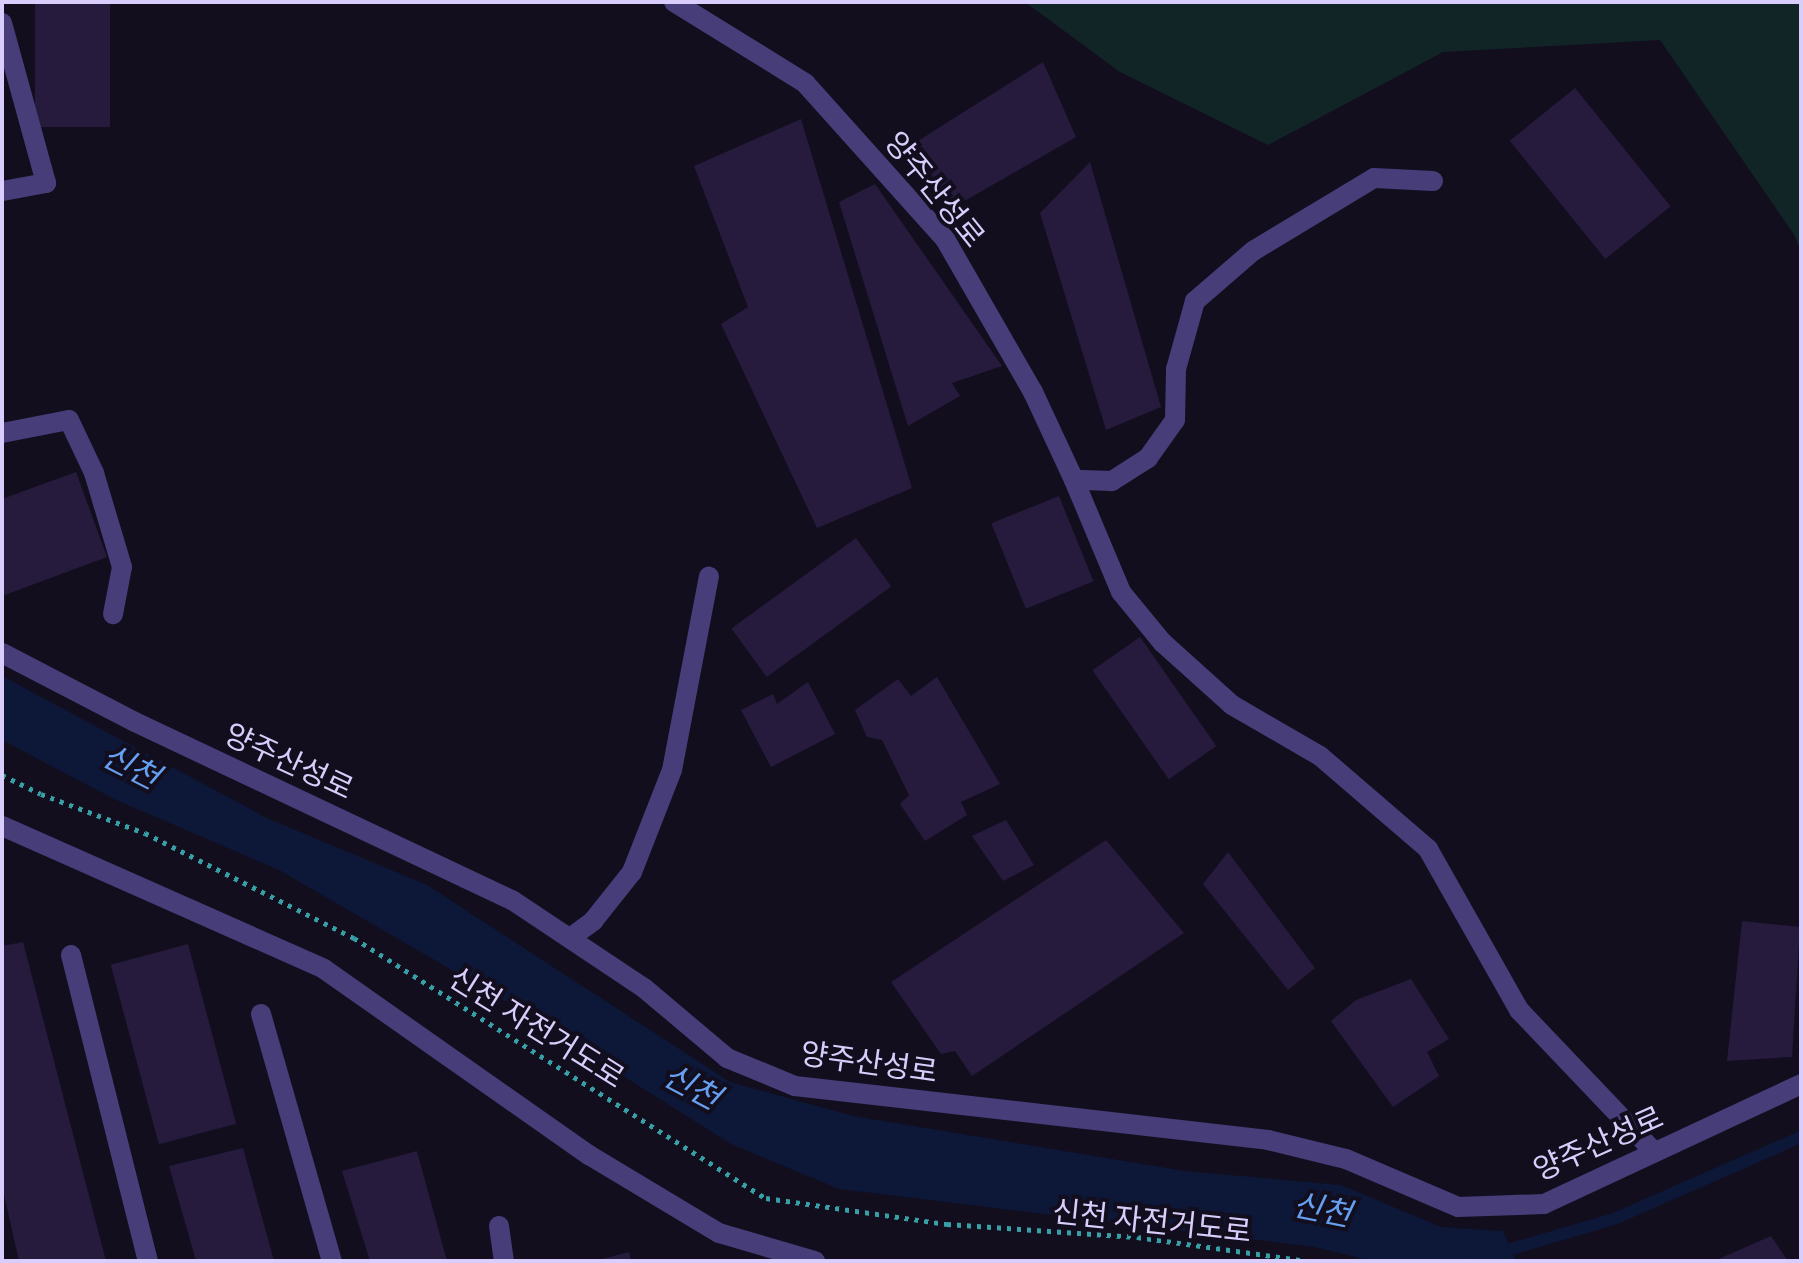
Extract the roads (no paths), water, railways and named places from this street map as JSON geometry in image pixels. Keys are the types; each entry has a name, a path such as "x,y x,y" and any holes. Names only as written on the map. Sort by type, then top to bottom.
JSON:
{"street":[{"name":"양주산성로","path":"674,2 805,83 945,239 1033,392 1121,592 1162,642 1232,705 1320,756 1428,849 1519,1010 1654,1152"},
{"path":"2,23 46,183 2,191"},
{"path":"1074,480 1112,481 1148,458 1175,420 1176,369 1195,301 1253,251 1374,178 1433,181"},
{"path":"2,433 69,420 94,473 122,567 113,614"},
{"path":"570,938 593,921 632,872 672,770 686,682 709,576"},
{"name":"양주산성로","path":"2,653 135,722 500,893 644,988 727,1058 795,1086 1268,1140 1346,1159 1458,1207 1544,1204 1801,1084"},
{"path":"2,826 324,969 589,1155 706,1226 719,1233 815,1261"},
{"path":"71,955 148,1261"},
{"path":"261,1014 332,1261"},
{"path":"499,1226 504,1261"}],"water":[{"name":"신천","path":"2,676 269,819 427,885 730,1082 853,1116 1185,1171 1341,1185 1441,1227 1503,1231 1516,1261 1372,1261 1315,1247 839,1189 731,1144 490,992 279,870 114,799 2,740"}],"waterway":[{"path":"1470,1261 1614,1219 1801,1137"}]}
